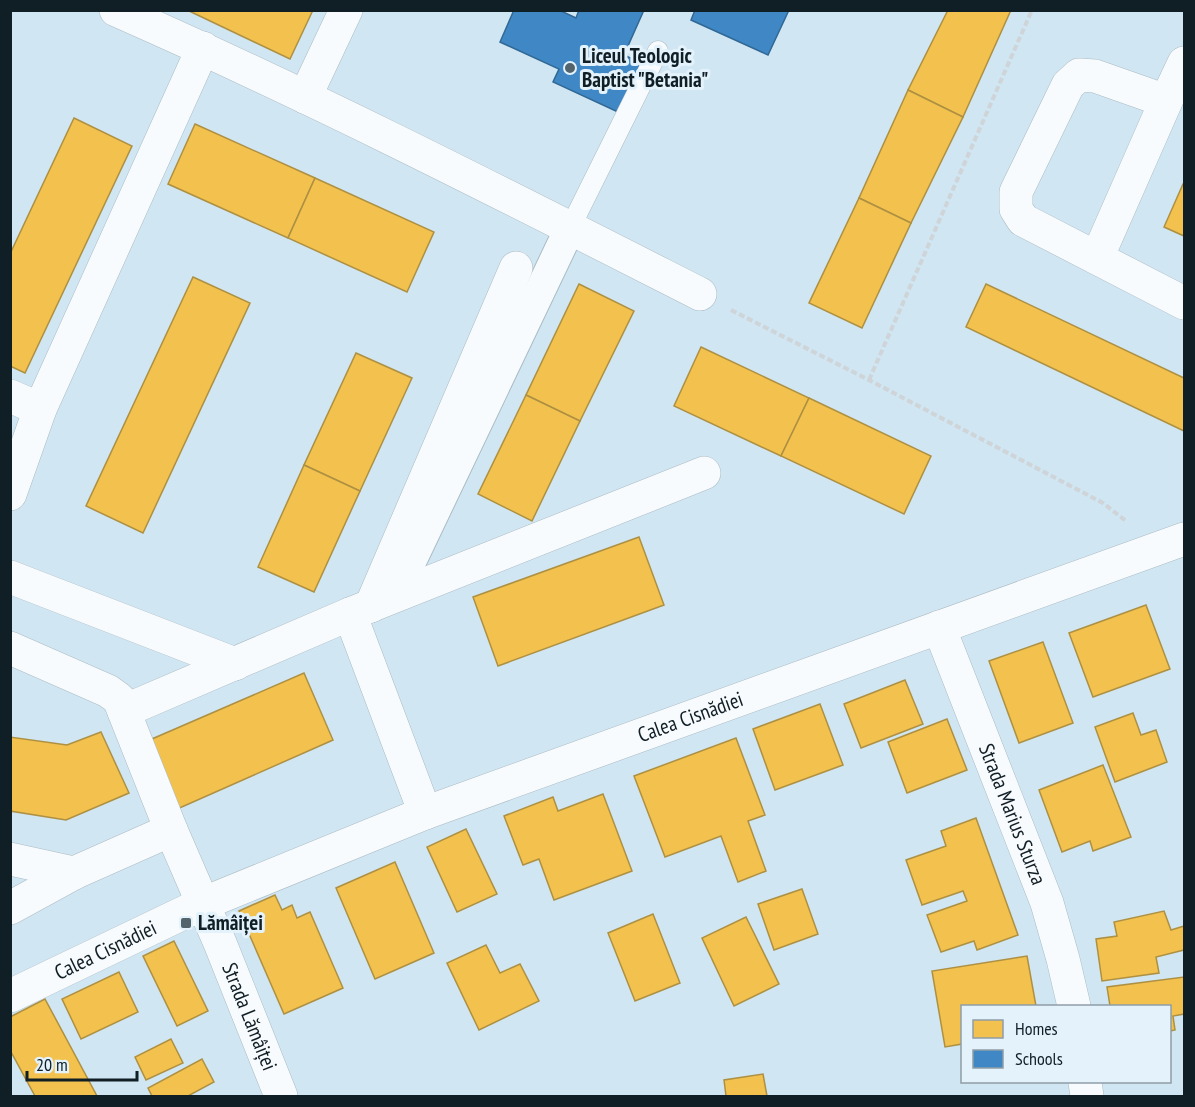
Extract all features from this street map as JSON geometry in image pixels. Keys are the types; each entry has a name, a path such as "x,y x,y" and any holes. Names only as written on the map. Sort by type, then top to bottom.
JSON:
{"street":[{"path":"116,10 306,97 700,294"},
{"path":"306,97 346,10"},
{"path":"10,494 40,409 203,48"},
{"path":"1097,258 1185,63"},
{"path":"1166,101 1095,76 1079,75 1068,85 1016,192 1016,209 1023,220 1185,303"},
{"path":"372,606 570,228"},
{"path":"425,813 372,606 516,268"},
{"path":"10,396 40,409"},
{"path":"124,711 372,606 704,473"},
{"name":"Calea Cisnădiei","path":"10,996 202,904 425,813 1172,544"},
{"path":"10,577 235,664"},
{"name":"Strada Marius Sturza","path":"939,627 1047,903 1074,1005"},
{"path":"10,648 108,690 119,699 202,904"},
{"path":"10,908 74,873 171,830"},
{"path":"10,859 74,873"},
{"name":"Strada Lămâiței","path":"202,904 220,943 281,1096"}],"lane":[{"path":"570,228 658,51"}],"path":[{"path":"869,380 1032,10"},
{"path":"700,294 1103,503 1172,544"}],"building: Homes":[{"path":"187,10 313,10 290,59"},
{"path":"948,10 1011,10 963,117 908,90"},
{"path":"908,90 963,117 911,223 859,198"},
{"path":"74,118 132,146 25,373 10,366 10,254"},
{"path":"195,124 315,178 288,238 168,184"},
{"path":"315,178 434,232 407,292 288,238"},
{"path":"1184,184 1184,236 1164,227"},
{"path":"859,198 911,223 862,328 809,303"},
{"path":"193,277 250,303 143,533 86,506"},
{"path":"579,284 634,311 580,421 526,395"},
{"path":"986,284 1184,378 1184,431 966,327"},
{"path":"701,347 809,398 781,456 674,406"},
{"path":"356,353 412,378 360,491 304,465"},
{"path":"526,395 580,421 532,521 478,494"},
{"path":"809,398 931,456 904,514 781,456"},
{"path":"304,465 360,491 314,592 258,567"},
{"path":"639,537 664,605 498,666 473,597"},
{"path":"1146,605 1170,669 1093,697 1069,633"},
{"path":"1043,642 1073,723 1019,743 989,661"},
{"path":"304,673 333,740 175,810 145,742"},
{"path":"905,680 923,724 861,748 844,704"},
{"path":"820,704 843,765 775,790 753,729"},
{"path":"1133,713 1141,735 1156,730 1167,762 1115,782 1095,727"},
{"path":"947,719 967,770 907,793 888,742"},
{"path":"101,732 129,793 66,820 10,811 10,737 67,745"},
{"path":"736,738 765,815 748,821 766,871 738,882 721,836 665,857 634,776"},
{"path":"1103,765 1131,837 1093,851 1090,841 1062,852 1039,790"},
{"path":"603,794 632,871 554,900 539,859 523,865 504,816 553,797 558,811"},
{"path":"976,818 1018,935 977,950 974,941 941,952 927,915 967,901 963,891 922,905 906,860 946,846 941,831"},
{"path":"466,829 497,894 457,912 427,847"},
{"path":"395,862 434,953 375,979 336,888"},
{"path":"802,889 818,934 774,950 758,904"},
{"path":"275,895 282,910 292,905 297,918 310,912 343,988 284,1014 239,911"},
{"path":"1164,911 1171,930 1184,926 1184,950 1156,957 1159,973 1102,981 1096,939 1117,936 1114,922"},
{"path":"653,914 680,983 635,1001 608,933"},
{"path":"746,917 779,984 734,1006 702,938"},
{"path":"174,941 208,1011 177,1026 143,956"},
{"path":"486,945 500,973 520,964 539,1001 479,1030 447,963"},
{"path":"1027,956 1036,1005 961,1005 961,1044 945,1047 932,971"},
{"path":"119,972 138,1012 81,1039 62,999"},
{"path":"1184,977 1184,1014 1173,1016 1175,1030 1171,1031 1171,1005 1110,1005 1107,987"},
{"path":"45,999 97,1096 35,1096 10,1050 10,1017"},
{"path":"171,1039 183,1063 146,1080 135,1057"},
{"path":"202,1059 214,1082 188,1096 152,1096 148,1088"},
{"path":"763,1074 767,1096 726,1096 724,1080"}],"building: Schools":[{"path":"514,10 559,10 576,18 579,10 644,10 624,55 641,63 618,112 553,82 559,69 500,42"},
{"path":"695,10 789,10 768,55 691,20"}],"place":[{"name":"Liceul Teologic Baptist \"Betania\"","path":"570,68"},
{"name":"Lămâiței","path":"186,923"}]}
